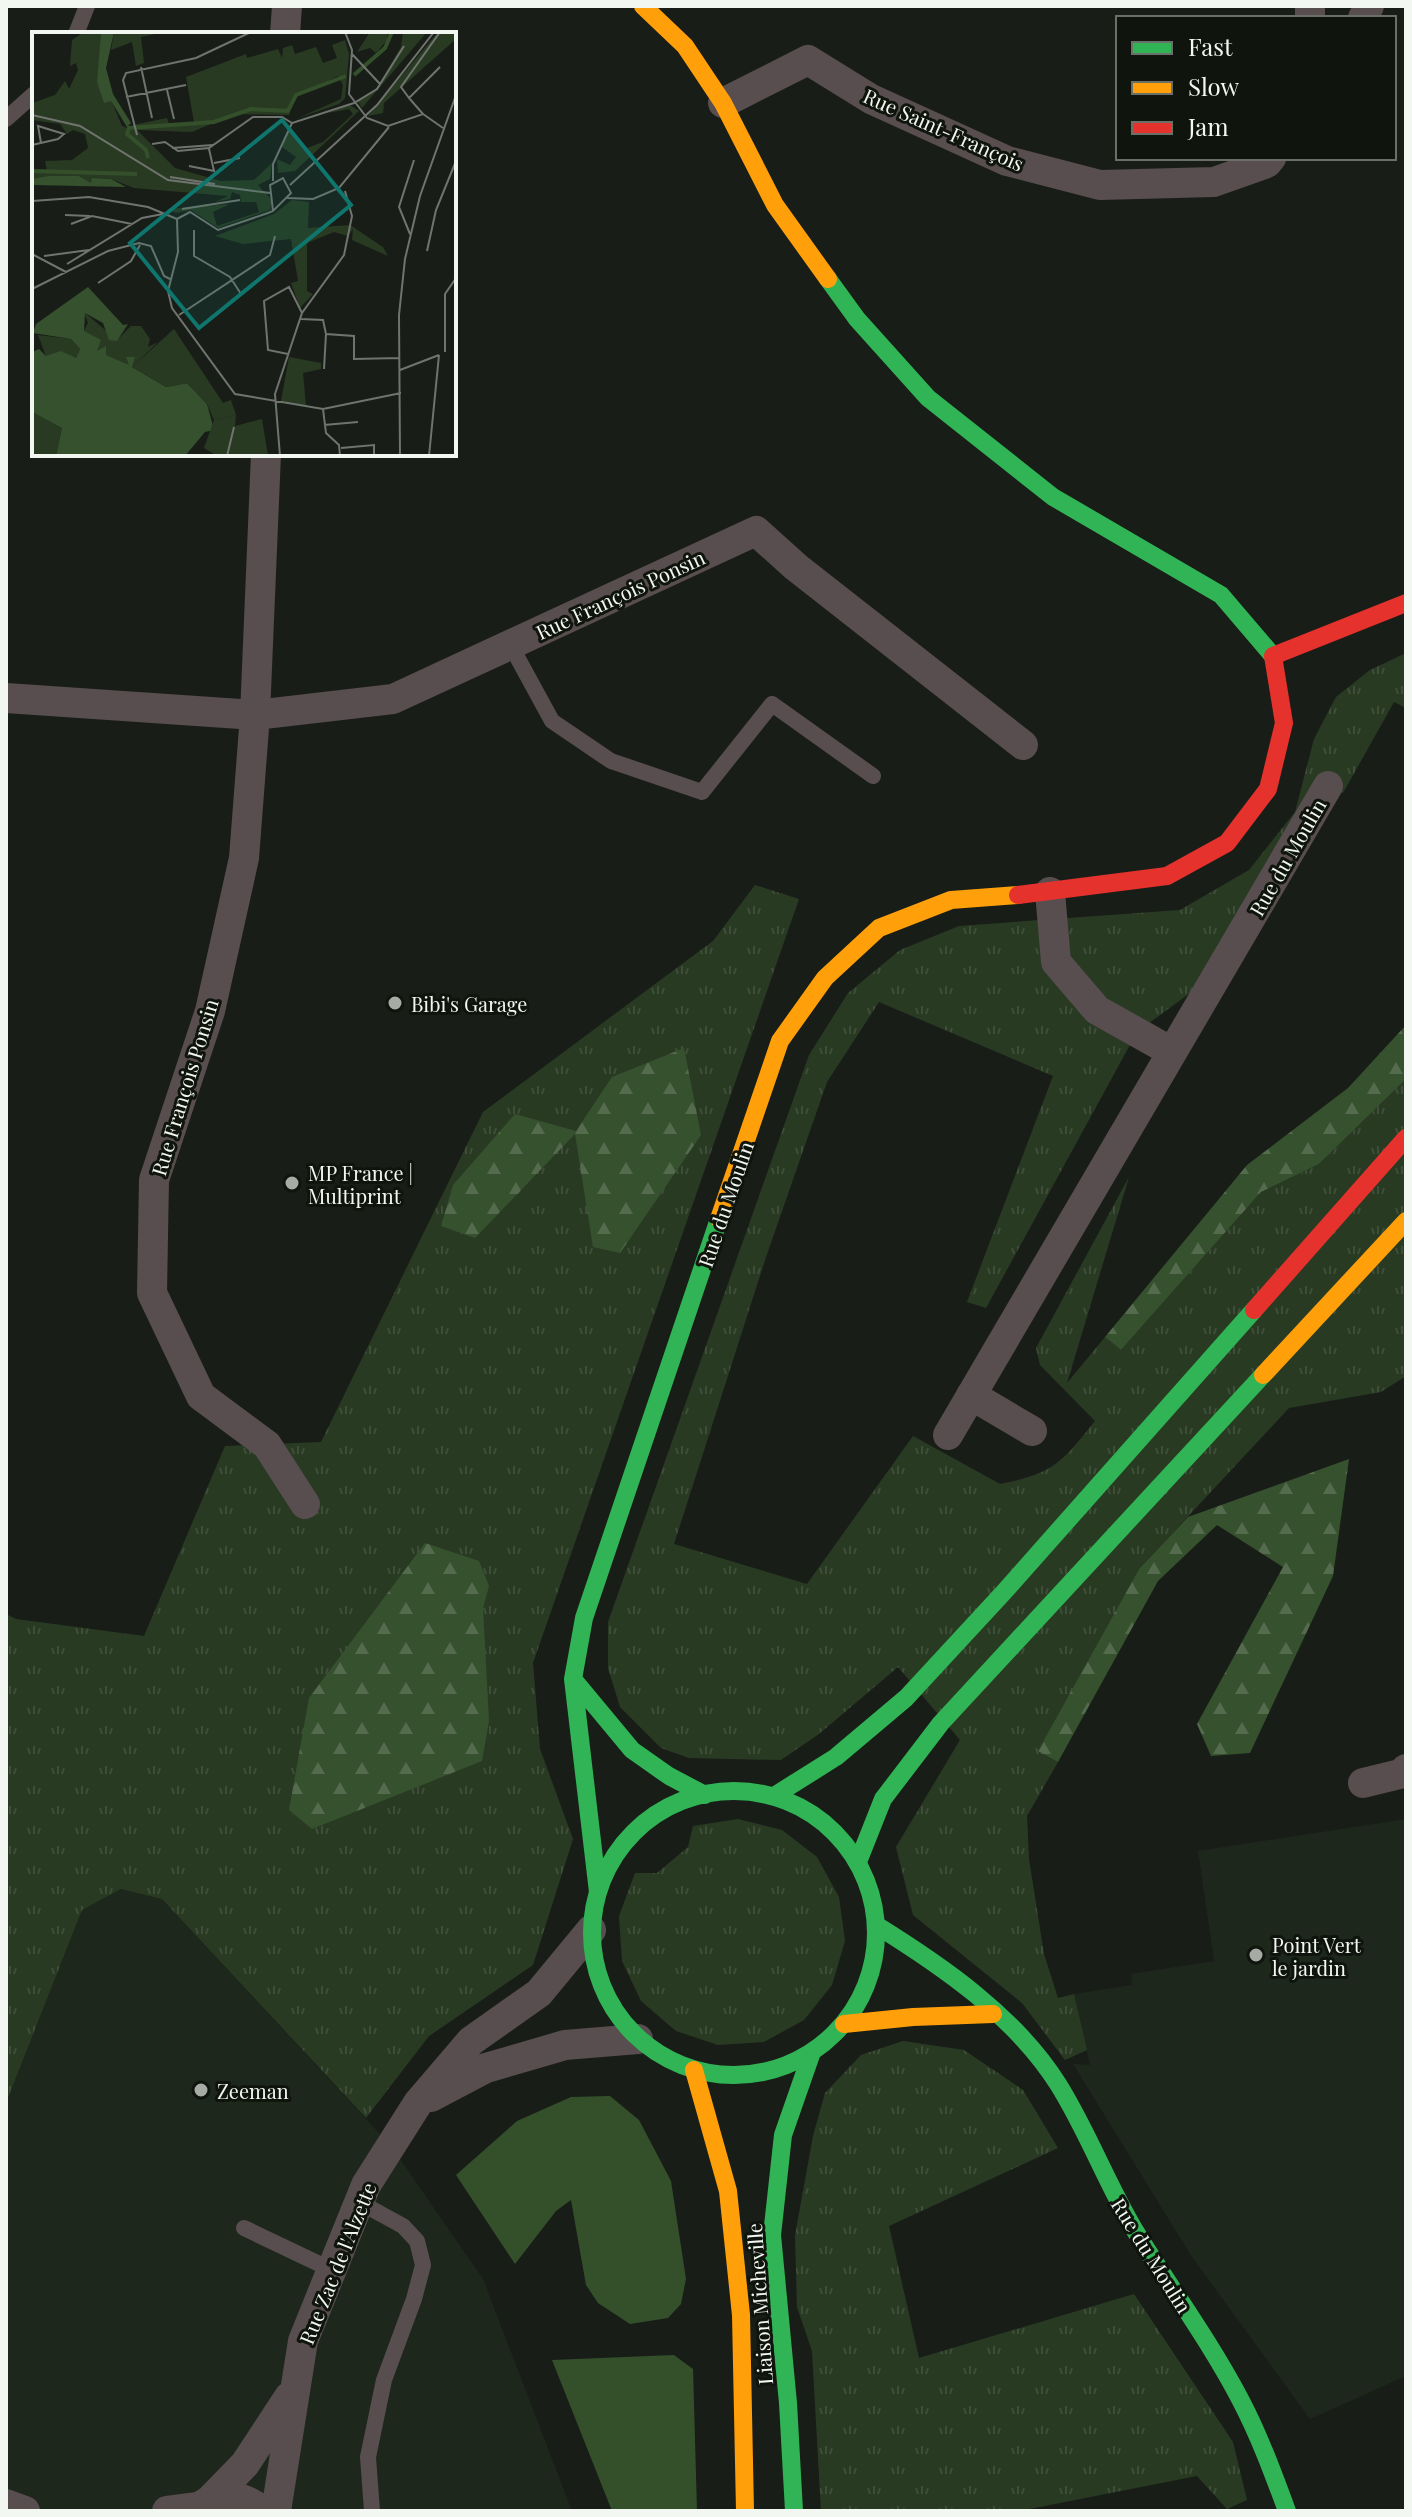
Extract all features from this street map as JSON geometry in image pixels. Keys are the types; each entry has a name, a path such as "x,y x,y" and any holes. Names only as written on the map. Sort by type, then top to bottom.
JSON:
{"main road":[{"path":"643,6 685,46 723,103 775,205 857,319 928,398 1053,497 1221,595 1273,656 1406,603"},
{"name":"Rue du Moulin","path":"598,1892 573,1679 584,1618 780,1041 825,978 879,928 951,900 1050,892 1167,876 1227,843 1268,789 1284,723 1273,656"},
{"path":"774,1796 836,1757 906,1698 1004,1592 1406,1138"},
{"path":"858,1862 883,1799 941,1723 1406,1221"},
{"path":"573,1679 632,1750 669,1776 705,1795"},
{"path":"745,1793 774,1796 803,1808 834,1831 858,1862 871,1893 876,1925 874,1960 862,1994 844,2024 812,2052 776,2069 735,2076 694,2070 664,2057 638,2039 612,2007 596,1970 591,1930 598,1892 617,1852 647,1820 686,1799 705,1795 745,1793"},
{"name":"Rue du Moulin","path":"876,1925 929,1958 1045,2065 1074,2113 1118,2201 1240,2399 1268,2459 1287,2511"},
{"path":"844,2024 993,2014"},
{"name":"Liaison Micheville","path":"794,2511 788,2403 772,2235 783,2135 812,2052"},
{"name":"Liaison Micheville","path":"694,2070 730,2206 741,2315 745,2511"}],"street":[{"path":"285,32 287,6"},
{"name":"Rue Saint-François","path":"723,103 808,60 871,99 1007,161 1100,185 1214,182 1269,160"},
{"name":"Rue François Ponsin","path":"266,456 255,715 244,858 210,1011 154,1180 152,1293 201,1396 267,1445 305,1504"},
{"name":"Rue François Ponsin","path":"6,698 255,715 393,699 756,531 796,567 1023,745"},
{"name":"Rue du Moulin","path":"948,1435 1328,786"},
{"path":"1050,892 1056,962 1097,1010 1172,1052"},
{"path":"971,1395 1032,1431"},
{"path":"1363,1783 1404,1773 1406,1769"},
{"name":"Rue Zac de l'Alzette","path":"276,2511 303,2341 366,2185 418,2103 471,2041 539,1993 591,1930"},
{"path":"418,2103 499,2064 565,2045 638,2039"},
{"name":"Rue Zac de l'Alzette","path":"201,2506 245,2464 296,2387"},
{"path":"167,2511 201,2506 223,2496 249,2501 262,2511"},
{"path":"6,2504 25,2511"}],"lane":[{"path":"77,32 87,6"},
{"path":"6,119 32,96"},
{"path":"510,644 552,721 611,761 702,792 772,704 873,776"},
{"path":"359,2202 403,2226 417,2241 423,2265 384,2380 368,2457 372,2511"},
{"path":"244,2228 332,2270"}],"shaded area":[{"path":"1406,1819 1406,2376 1310,2419 1192,2257 1073,2064 1090,2065 1074,1994 1132,1985 1131,1974 1214,1961 1198,1851"},
{"path":"121,1889 162,1899 391,2146 483,2279 572,2511 6,2511 6,2103 82,1910"},
{"path":"610,2096 639,2120 671,2181 686,2279 681,2304 668,2318 630,2324 598,2303 586,2285 571,2200 556,2211 515,2264 456,2175 517,2121 571,2097"},
{"path":"674,2355 693,2369 697,2511 612,2511 552,2360"}],"green space":[{"path":"1406,653 1406,708 1394,702 1343,793 1329,787 1190,993 1137,1032 986,1308 967,1302 1053,1076 879,1002 827,1082 766,1257 674,1544 807,1584 913,1436 1000,1484 1033,1475 1055,1464 1095,1421 1040,1365 1036,1348 1129,1177 1067,1383 1105,1337 1121,1350 1261,1192 1319,1164 1406,1079 1406,1376 1381,1392 1289,1408 1139,1569 1039,1751 1058,1762 1027,1816 1029,1859 1044,1954 1058,1998 1074,1994 1087,2050 1065,2060 1022,2003 913,1915 896,1847 960,1740 898,1667 819,1734 781,1760 689,1758 661,1748 620,1707 608,1668 608,1622 809,1055 848,993 900,950 959,926 1180,910 1249,870 1295,812 1314,739 1336,697 1370,670"},
{"path":"755,885 799,899 533,1663 540,1749 573,1839 533,1965 429,2036 366,2118 162,1899 121,1889 82,1910 6,2103 6,1614 16,1619 144,1636 225,1446 321,1442 483,1112 713,941"},
{"path":"1406,1025 1406,1079 1319,1164 1261,1192 1121,1350 1105,1337 1247,1165 1348,1088"},
{"path":"684,1048 701,1135 620,1253 593,1247 575,1134 475,1238 441,1226 453,1185 515,1114 576,1131 612,1077"},
{"path":"1349,1459 1333,1576 1250,1753 1211,1756 1197,1724 1283,1567 1217,1525 1158,1581 1058,1762 1038,1751 1139,1569 1188,1517"},
{"path":"425,1543 479,1561 489,1586 483,1608 489,1721 482,1761 312,1829 289,1810 309,1698"},
{"path":"738,1819 782,1830 817,1857 839,1897 845,1941 832,1985 804,2020 764,2042 718,2045 676,2031 641,2001 622,1961 619,1916 635,1873 657,1873 688,1847 693,1826"},
{"path":"903,2041 964,2050 1023,2090 1058,2148 889,2226 919,2358 1134,2294 1233,2442 1247,2500 1227,2509 1197,2476 1019,2511 821,2511 812,2351 797,2307 795,2235 813,2136 825,2093 861,2055"}],"traffic: fast":[{"path":"828,279 857,319 928,398 1053,497 1221,595 1273,656"},
{"path":"598,1892 573,1679 584,1618 719,1219"},
{"path":"774,1796 836,1757 906,1698 1254,1310"},
{"path":"858,1862 883,1799 941,1723 1263,1375"},
{"path":"573,1679 632,1750 669,1776 705,1795"},
{"path":"734,1791 762,1794 788,1802 813,1815 834,1833 852,1854 865,1879 873,1905 876,1933 873,1961 865,1987 852,2012 834,2033 813,2051 788,2064 762,2072 734,2075 706,2072 680,2064 655,2051 634,2033 616,2012 603,1987 595,1961 592,1933 595,1905 603,1879 616,1854 634,1833 655,1815 680,1802 706,1794 734,1791"},
{"path":"876,1925 976,1994 1041,2059 1078,2119 1134,2229 1240,2399 1260,2440 1287,2511"},
{"path":"794,2511 788,2403 772,2235 783,2135 812,2052"}],"traffic: slow":[{"path":"643,6 685,46 723,103 775,205 828,279"},
{"path":"719,1219 780,1041 825,978 879,928 951,900 1018,895"},
{"path":"1263,1375 1406,1221"},
{"path":"844,2024 993,2014"},
{"path":"694,2070 728,2191 741,2315 745,2511"}],"traffic: jam":[{"path":"1273,656 1406,603"},
{"path":"1018,895 1167,876 1227,843 1268,789 1284,723 1273,656"},
{"path":"1254,1310 1406,1138"}],"place":[{"name":"Bibi's Garage","path":"395,1003"},
{"name":"MP France | Multiprint","path":"292,1183"},
{"name":"Point Vert le jardin","path":"1256,1955"},
{"name":"Zeeman","path":"201,2090"}]}
